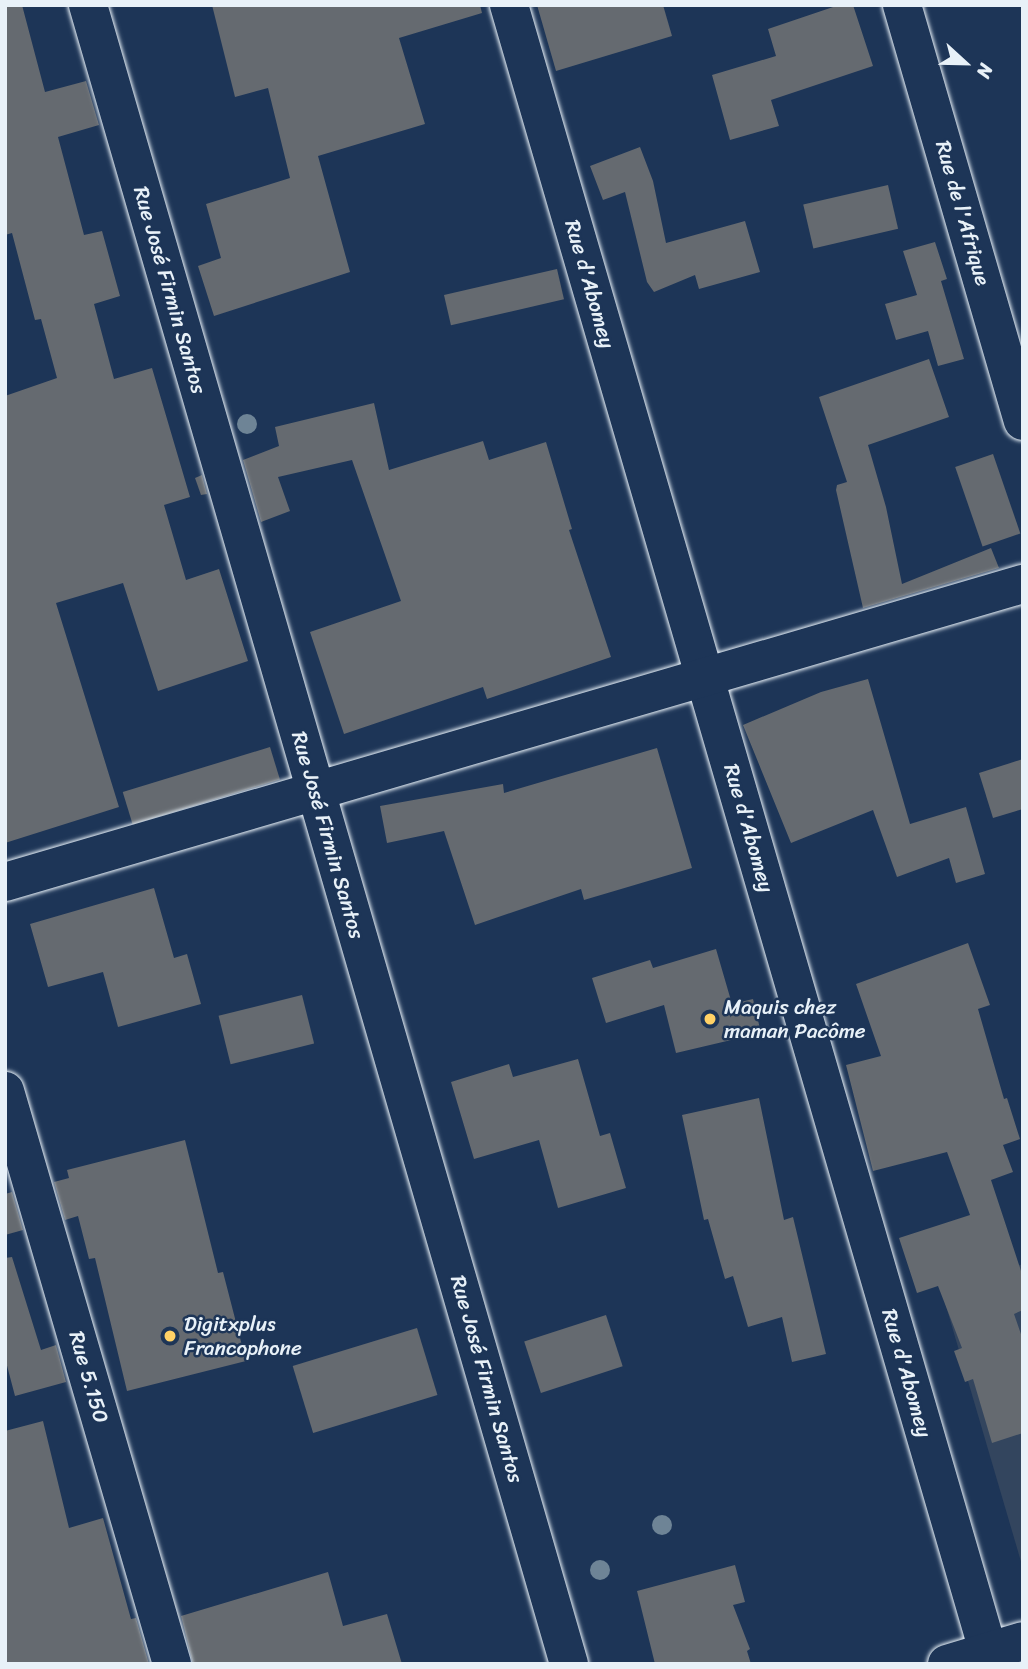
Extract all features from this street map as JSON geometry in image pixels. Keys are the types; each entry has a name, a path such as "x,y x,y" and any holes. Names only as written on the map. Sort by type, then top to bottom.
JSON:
{"street":[{"name":"Rue José Firmin Santos","path":"88,5 569,1664"},
{"name":"Rue d'Abomey","path":"509,5 705,677 1005,1646"},
{"name":"Rue de l'Afrique","path":"902,5 1023,421"},
{"path":"5,882 1023,584"},
{"name":"Rue 5.150","path":"5,1091 172,1664"},
{"path":"947,1664 1005,1646"}],"shaded area":[{"path":"1023,1264 1023,1565 1022,1565 941,1289"}],"building":[{"path":"5,5 22,5 45,92 86,81 99,125 58,137 84,235 102,231 120,296 94,304 114,379 152,368 190,497 164,505 186,580 219,569 248,661 158,691 123,583 56,603 119,807 5,843 5,396 57,378 41,319 35,320 12,233 5,235"},
{"path":"212,5 480,5 482,13 399,38 425,124 318,156 350,272 214,316 198,266 221,258 206,204 290,178 268,88 235,97"},
{"path":"537,5 663,5 672,36 556,71"},
{"path":"839,5 853,5 873,66 771,100 779,126 730,140 712,75 776,56 768,29"},
{"path":"640,147 653,181 666,243 745,221 760,272 699,289 695,275 654,292 647,282 625,192 603,200 590,166"},
{"path":"888,185 898,229 813,248 803,205"},
{"path":"935,242 947,279 941,281 964,359 938,366 928,331 896,340 885,304 917,295 903,251"},
{"path":"557,269 564,299 451,325 444,295"},
{"path":"929,359 949,417 868,445 886,507 902,584 991,548 999,568 863,608 836,490 837,485 847,482 819,397"},
{"path":"374,403 389,470 483,441 489,460 546,442 572,529 569,530 611,657 487,699 483,687 344,734 310,632 401,601 352,460 278,477 290,511 261,522 243,460 279,446 275,427"},
{"path":"993,454 1020,533 983,546 955,467"},
{"path":"202,475 207,494 201,495 195,478"},
{"path":"868,679 910,824 966,807 985,874 956,883 949,858 897,877 873,810 791,843 743,725 821,692"},
{"path":"270,747 280,780 133,825 123,792"},
{"path":"657,748 692,868 584,900 581,889 475,925 444,831 387,843 380,806 503,784 504,793"},
{"path":"1023,759 1023,809 993,818 979,773"},
{"path":"154,888 174,958 187,954 201,1004 118,1027 103,972 48,987 30,924"},
{"path":"968,943 990,1005 978,1009 1004,1099 1007,1098 1020,1139 1003,1145 1013,1172 991,1180 1023,1277 1023,1310 1014,1314 1023,1340 1023,1433 992,1443 973,1379 965,1382 954,1351 962,1348 938,1286 917,1293 899,1238 970,1215 947,1152 873,1171 846,1065 881,1056 856,984"},
{"path":"716,949 732,1004 753,999 761,1033 676,1053 664,1005 606,1023 592,978 650,960 653,968"},
{"path":"302,995 314,1044 231,1064 219,1016"},
{"path":"578,1059 600,1136 610,1133 626,1188 558,1208 539,1140 474,1159 451,1082 509,1064 513,1077"},
{"path":"759,1098 784,1220 793,1217 826,1354 792,1362 782,1317 748,1327 733,1276 725,1279 708,1219 704,1220 682,1115"},
{"path":"185,1140 218,1273 223,1272 246,1361 127,1391 95,1258 89,1259 78,1216 65,1220 54,1182 69,1178 67,1170"},
{"path":"12,1192 23,1230 5,1235 5,1194"},
{"path":"12,1257 41,1350 56,1345 66,1382 15,1396 5,1358 5,1258"},
{"path":"606,1315 623,1366 541,1393 524,1342"},
{"path":"417,1328 437,1395 313,1433 293,1366"},
{"path":"43,1421 69,1528 103,1518 131,1619 136,1618 149,1664 5,1664 5,1431"},
{"path":"735,1565 745,1602 733,1605 750,1649 747,1651 751,1664 655,1664 637,1591"},
{"path":"328,1572 343,1626 387,1614 402,1664 193,1664 181,1616"}],"place":[{"name":"Maquis chez maman Pacôme","path":"710,1019"},
{"name":"Digitxplus Francophone","path":"170,1336"}]}
